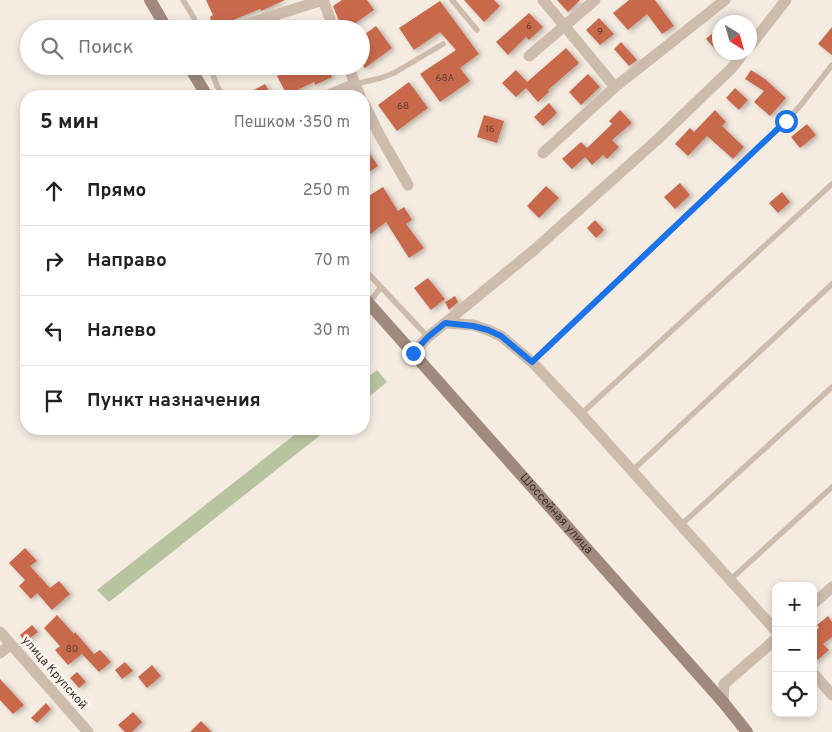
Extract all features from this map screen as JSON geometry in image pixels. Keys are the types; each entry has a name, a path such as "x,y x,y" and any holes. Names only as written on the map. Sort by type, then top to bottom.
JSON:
{"street":[{"path":"150,0 162,20"},
{"path":"260,20 323,0 331,20"},
{"path":"543,0 616,88"},
{"path":"529,56 595,0"},
{"path":"543,153 616,88 725,0"},
{"path":"757,37 786,0"},
{"path":"413,353 428,337 534,250 658,140 738,60"},
{"path":"194,75 203,90"},
{"path":"352,75 358,90"},
{"path":"340,90 355,84"},
{"path":"370,116 408,185"},
{"name":"Шоссейная улица","path":"370,305 747,732"},
{"path":"445,323 473,326 488,330 501,336 532,362 772,627"},
{"path":"817,600 832,587"},
{"name":"улица Крупской","path":"0,632 88,732"},
{"path":"722,702 724,684 772,642"},
{"path":"0,653 10,644"},
{"path":"817,678 832,695"}],"lane":[{"path":"183,0 195,20"},
{"path":"452,0 477,30"},
{"path":"355,84 394,73 443,44"},
{"path":"532,362 786,121 832,64"},
{"path":"213,75 219,90"},
{"path":"581,414 832,184"},
{"path":"370,275 428,337"},
{"path":"632,471 832,284"},
{"path":"370,297 381,287"},
{"path":"681,525 832,387"},
{"path":"730,581 832,487"}],"green space":[{"path":"377,370 387,382 370,396 370,375"},
{"path":"294,435 320,435 109,602 97,590"}],"building":[{"path":"206,0 285,0 261,11 260,9 233,20 211,20 210,17 213,15"},
{"path":"342,0 367,0 374,10 360,20 339,20 333,6"},
{"path":"464,0 494,0 500,6 484,22"},
{"path":"557,0 580,0 568,12"},
{"path":"629,0 655,0 674,26 662,34 647,14 628,30 613,13"},
{"path":"440,1 479,54 460,68 470,81 440,102 420,74 456,50 440,32 414,50 399,28"},
{"path":"529,13 543,27 529,40 526,37 508,55 496,42"},
{"path":"599,18 614,34 600,45 586,30"},
{"path":"376,26 392,48 370,64 370,30"},
{"path":"832,27 832,55 818,44"},
{"path":"712,34 712,45 706,39"},
{"path":"621,42 637,60 629,66 614,49"},
{"path":"566,48 579,63 548,90 549,92 538,102 526,88 516,97 502,83 516,70 527,82"},
{"path":"751,70 765,79 786,98 770,116 754,102 764,91 745,79"},
{"path":"588,74 600,87 581,105 569,92"},
{"path":"331,75 332,77 315,85 314,82 297,90 284,90 277,76"},
{"path":"409,82 428,108 397,131 378,105"},
{"path":"265,84 268,90 254,90"},
{"path":"735,88 748,100 739,110 726,98"},
{"path":"549,103 557,113 543,126 534,117"},
{"path":"620,110 632,123 612,140 619,147 607,159 603,155 592,165 585,157 572,169 562,159 581,142 587,148 612,124 609,121"},
{"path":"715,110 726,122 722,126 744,147 733,159 707,136 688,156 675,144 690,128 694,132"},
{"path":"484,115 504,121 497,143 477,137"},
{"path":"807,124 816,135 800,148 791,137"},
{"path":"370,154 378,166 370,171"},
{"path":"680,183 690,195 675,209 664,197"},
{"path":"546,186 559,198 539,218 527,206"},
{"path":"383,187 398,211 404,207 412,220 406,224 424,248 409,258 386,222 370,234 370,195"},
{"path":"782,192 790,202 778,213 769,203"},
{"path":"595,220 604,230 596,238 587,228"},
{"path":"428,278 445,299 431,310 414,288"},
{"path":"455,296 458,302 449,310 445,302"},
{"path":"25,548 37,561 30,566 50,588 59,581 70,594 52,610 37,593 31,599 19,586 25,580 9,563"},
{"path":"57,615 94,654 100,650 111,662 99,672 82,654 68,665 55,650 60,646 44,628"},
{"path":"828,616 832,622 832,637 823,644 829,650 817,660 817,629 819,628 817,625"},
{"path":"32,625 38,632 25,642 20,635"},
{"path":"125,662 133,671 122,679 115,670"},
{"path":"152,665 161,676 147,688 138,677"},
{"path":"77,672 86,682 79,688 70,678"},
{"path":"0,679 24,705 13,714 0,700"},
{"path":"46,703 51,709 37,723 31,718"},
{"path":"133,712 142,722 132,732 125,732 118,725"},
{"path":"201,721 212,732 190,732"}],"route":[{"path":"413,353 445,323 473,326 488,330 501,336 532,362 786,121"}]}
